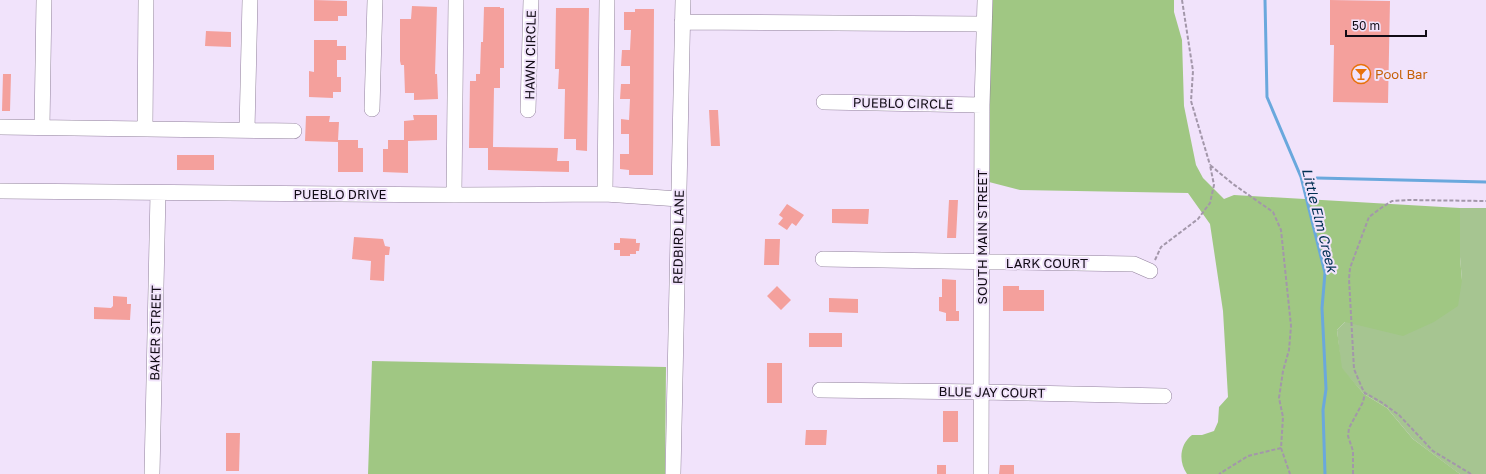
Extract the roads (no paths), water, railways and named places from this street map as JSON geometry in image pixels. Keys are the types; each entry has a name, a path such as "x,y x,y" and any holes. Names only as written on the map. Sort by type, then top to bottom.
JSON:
{"street":[{"path":"42,127 44,0"},
{"path":"146,0 146,129"},
{"path":"247,130 250,0"},
{"path":"372,109 375,0"},
{"path":"454,195 456,0"},
{"name":"HAWN CIRCLE","path":"528,110 531,0"},
{"path":"605,194 607,0"},
{"name":"REDBIRD LANE","path":"673,474 683,0"},
{"name":"SOUTH MAIN STREET","path":"981,474 982,105 985,0"},
{"path":"682,22 984,24"},
{"name":"PUEBLO CIRCLE","path":"824,102 982,105"},
{"path":"0,127 294,131"},
{"name":"PUEBLO DRIVE","path":"0,191 454,195 605,194 679,199"},
{"name":"BAKER STREET","path":"152,474 158,192"},
{"name":"LARK COURT","path":"823,259 981,263 1134,264 1150,271"},
{"name":"BLUE JAY COURT","path":"820,390 1164,396"}],"waterway":[{"name":"Little Elm Creek","path":"1265,0 1267,97 1301,177 1325,273 1322,308 1326,389 1323,410 1325,474"},
{"path":"1317,178 1486,182"}],"place":[{"name":"Pool Bar","path":"1361,74"}]}
